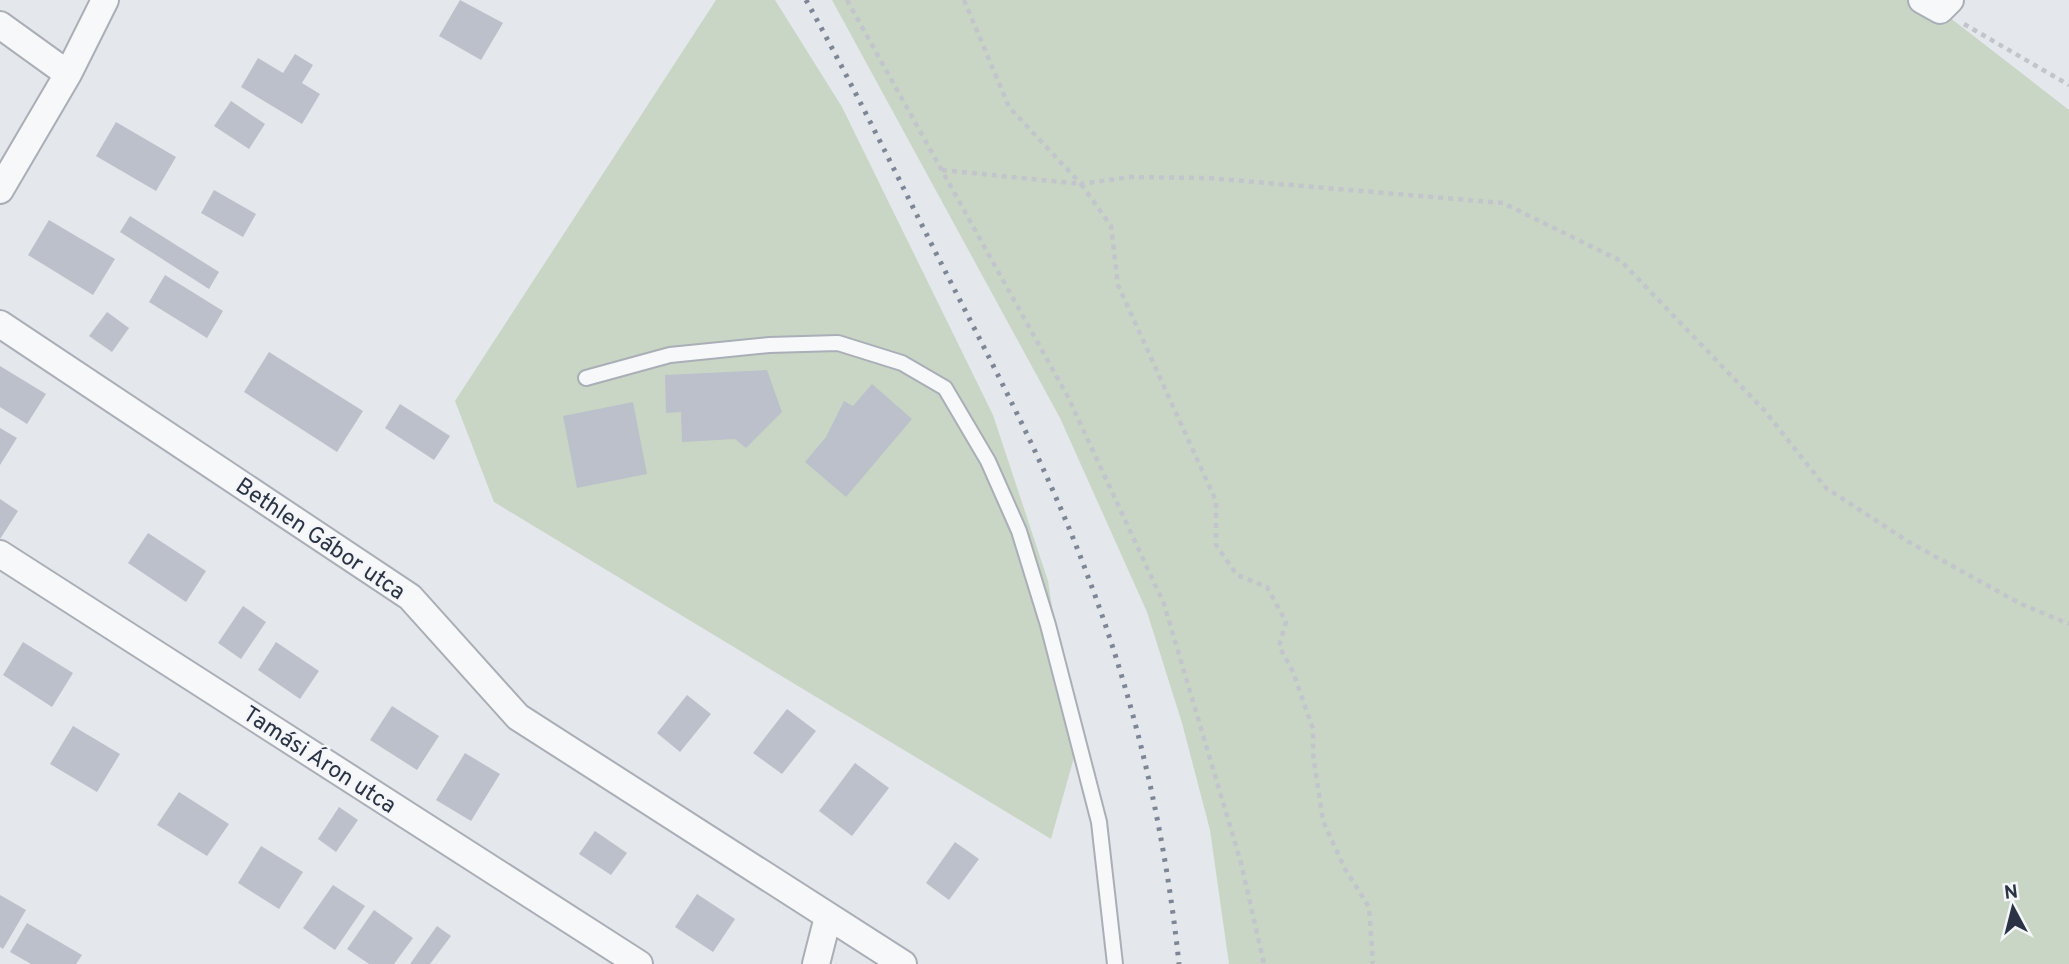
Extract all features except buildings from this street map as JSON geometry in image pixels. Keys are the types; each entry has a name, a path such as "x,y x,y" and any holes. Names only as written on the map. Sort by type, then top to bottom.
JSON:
{"street":[{"path":"0,190 68,74 105,0"},
{"path":"0,25 68,74"},
{"name":"Bethlen Gábor utca","path":"0,324 410,597 518,716 903,964"},
{"name":"Tamási Áron utca","path":"0,554 639,964"},
{"path":"816,964 828,916"}],"lane":[{"path":"586,377 670,355 769,345 838,343 902,363 945,388 988,461 1019,531 1048,625 1099,822 1115,964"}],"path":[{"path":"848,0 1068,397 1164,604 1241,863 1264,964"},
{"path":"964,0 1009,107 1081,184 1111,226 1118,285 1216,501 1216,545 1237,575 1267,587 1286,622 1279,646 1293,672 1313,729 1313,754 1323,821 1345,869 1369,906 1373,964"},
{"path":"1937,3 2069,85"},
{"path":"942,170 1081,184 1129,177 1208,178 1503,203 1621,261 1764,410 1826,488 1909,542 2021,604 2069,624"}],"green space":[{"path":"716,0 775,0 842,107 993,415 1048,581 1075,754 1051,839 494,502 455,401"},
{"path":"832,0 1922,0 1940,10 2069,110 2069,964 1229,964 1210,830 1182,723 1147,612 1060,418"}],"railway":[{"path":"806,0 1018,415 1087,574 1120,669 1146,766 1165,864 1179,964"}]}
